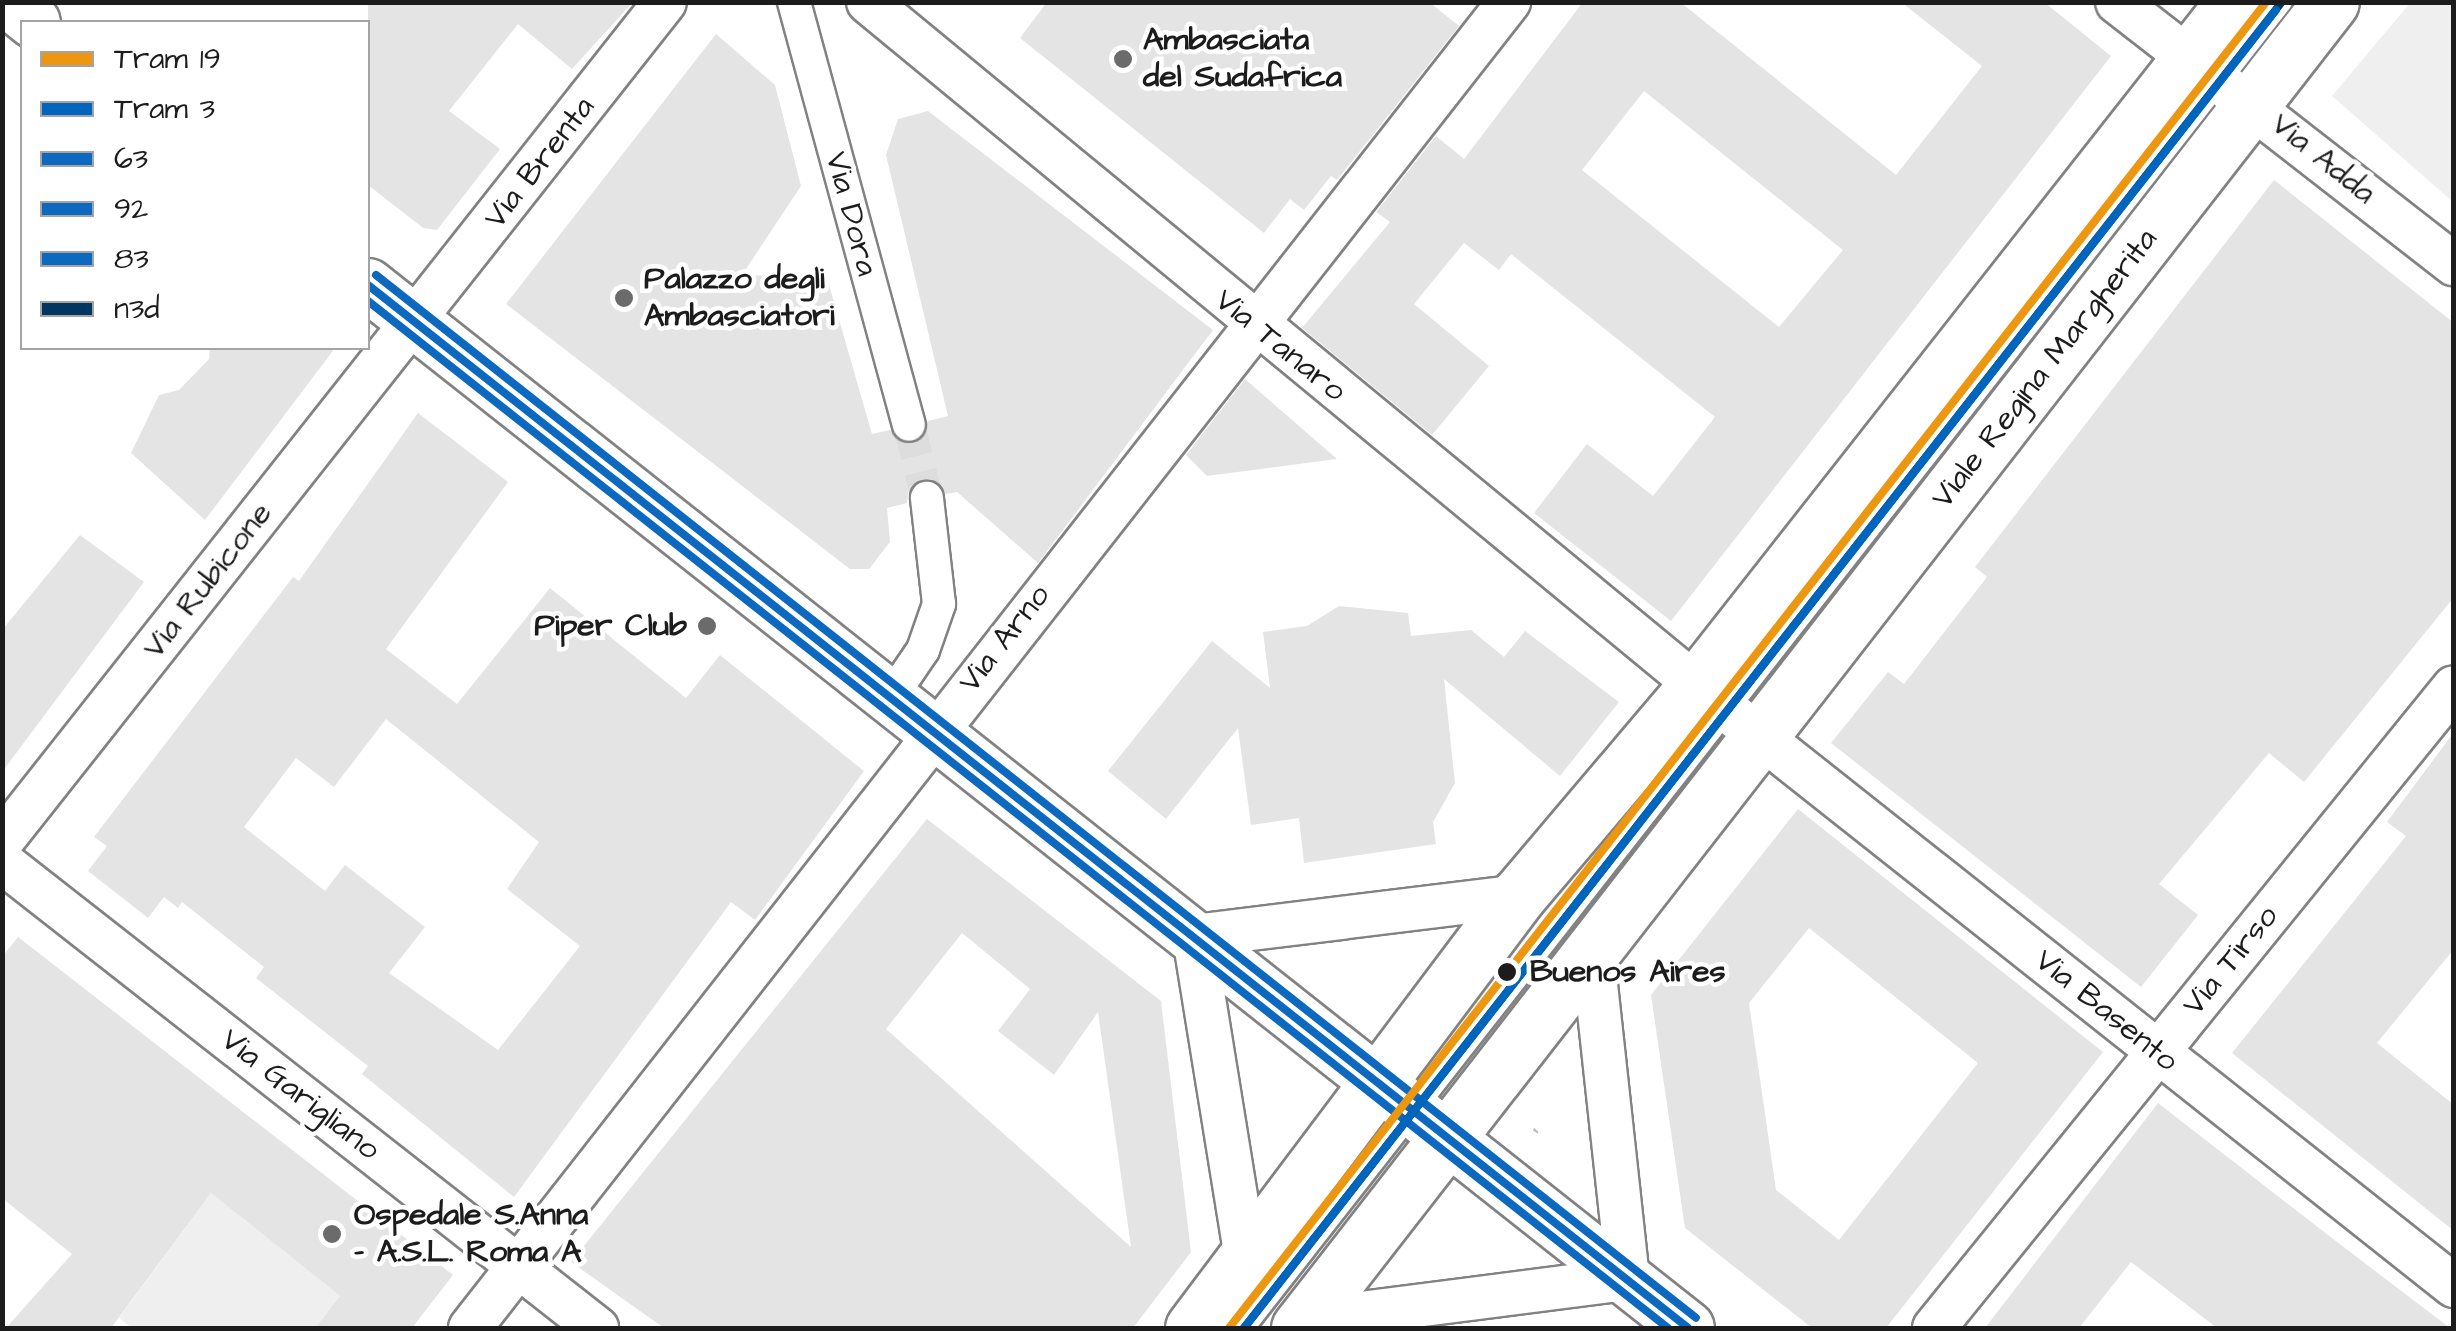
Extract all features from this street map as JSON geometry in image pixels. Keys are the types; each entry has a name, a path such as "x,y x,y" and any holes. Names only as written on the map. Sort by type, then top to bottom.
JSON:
{"main road":[{"name":"Viale Regina Margherita","path":"1302,1324 1415,1108 1518,896 1728,710 2221,80 2234,2"},
{"name":"Viale Regina Margherita","path":"1193,1328 1246,1258 1594,955 1728,710 2221,80 2331,2"}],"street":[{"path":"9,2 32,20"},
{"name":"Via Brenta","path":"413,322 665,2"},
{"name":"Via Dora","path":"794,2 909,426"},
{"name":"Via Tanaro","path":"868,2 1258,329 1728,710"},
{"name":"Via Arno","path":"470,1328 930,734 1258,329 1510,2"},
{"name":"Via Adda","path":"2117,2 2454,264"},
{"path":"370,287 930,734 1415,1108 1688,1328"},
{"name":"Via Rubicone","path":"2,841 413,322"},
{"path":"889,700 923,650 938,604 926,498"},
{"name":"Via Tirso","path":"1934,1328 2454,687"},
{"name":"Via Basento","path":"1728,710 2454,1286"},
{"name":"Via Garigliano","path":"2,862 597,1328"},
{"path":"1194,936 1518,896"},
{"path":"1194,936 1246,1258"},
{"path":"1594,955 1628,1280"},
{"path":"1302,1324 1628,1280"}],"lane":[{"name":"Viale Regina Margherita","path":"2221,80 2282,2"},
{"name":"Viale Regina Margherita","path":"1244,1328 1728,710"}],"path":[{"path":"1534,1132 1541,1124"}],"shaded area":[{"path":"2410,3 2453,3 2453,202 2332,96"},
{"path":"211,1193 340,1296 315,1328 132,1328 119,1318"}],"building":[{"path":"368,2 633,2 572,69 518,24 449,111 500,149 437,230 423,228 370,187"},
{"path":"1047,2 1429,2 1459,26 1337,180 1331,176 1304,210 1290,199 1264,233 1020,38"},
{"path":"1583,2 1680,2 1896,175 1982,66 1901,2 2044,2 2111,56 1671,621 1534,513 1587,444 1653,496 1715,417 1511,254 1499,270 1464,243 1414,304 1489,366 1432,435 1302,328 1390,222 1376,212 1436,136 1464,159","holes":["1644,91 1843,250 1779,327 1582,170"]},
{"path":"716,34 775,85 801,186 742,275 827,278 872,434 890,430 913,444 928,421 948,416 886,155 898,119 928,111 1213,330 1038,563 957,492 946,494 926,478 909,489 907,503 887,508 890,542 869,569 850,569 506,304"},
{"path":"2274,180 2454,323 2454,597 2304,782 2269,753 2159,884 2198,915 2141,987 1831,743 1888,672 1904,684 1987,577 1975,567"},
{"path":"210,350 333,350 205,520 131,453 159,395 179,390 209,359"},
{"path":"1245,379 1337,459 1207,476 1186,455"},
{"path":"418,413 508,482 386,649 457,704 550,588 686,698 720,655 864,771 755,920 731,902 514,1197 362,1074 368,1066 256,978 264,967 182,902 178,908 164,897 148,918 88,871 107,846 94,837 293,577 299,581","holes":["386,719 539,842 507,889 580,946 498,1050 389,973 425,927 345,865 325,891 244,827 296,758 334,787"]},
{"path":"80,535 144,582 2,772 2,630"},
{"path":"1339,606 1408,613 1411,636 1471,630 1504,657 1525,631 1619,702 1560,776 1444,679 1455,783 1433,822 1436,844 1304,863 1299,818 1251,825 1238,728 1166,819 1108,771 1212,641 1270,688 1263,632 1307,626"},
{"path":"2454,732 2454,949 2377,1043 2454,1105 2454,1231 2232,1053 2406,836 2387,822"},
{"path":"1798,809 2103,1052 1886,1328 1812,1328 1685,1228 1651,995","holes":["1809,928 1978,1063 1839,1240 1776,1190 1749,1003"]},
{"path":"927,819 1161,1001 1191,1252 1133,1328 664,1328 571,1262","holes":["962,933 1030,989 998,1031 1054,1075 1098,1012 1131,1247 886,1029"]},
{"path":"18,937 453,1275 412,1328 315,1328 340,1296 211,1193 111,1328 6,1328 72,1254 2,1198 2,957"},
{"path":"2158,1103 2450,1328 2217,1328 2131,1262 2079,1328 1985,1328"}],"tunnel":[{"path":"909,425 927,498"}],"tram line":[{"name":"19","path":"1229,1328 2266,2"},
{"name":"3","path":"1244,1328 2276,10"}],"transit line":[{"name":"n3d","path":"1244,1328 2282,2"},
{"name":"83","path":"376,275 1696,1318"},
{"name":"63","path":"370,287 1688,1328"},
{"name":"92","path":"370,303 1668,1328"}],"place":[{"name":"Ambasciata del Sudafrica","path":"1123,59"},
{"name":"Palazzo degli Ambasciatori","path":"624,298"},
{"name":"Piper Club","path":"707,626"},
{"name":"Buenos Aires","path":"1507,972"},
{"name":"Ospedale S.Anna - A.S.L. Roma A","path":"332,1234"}]}
